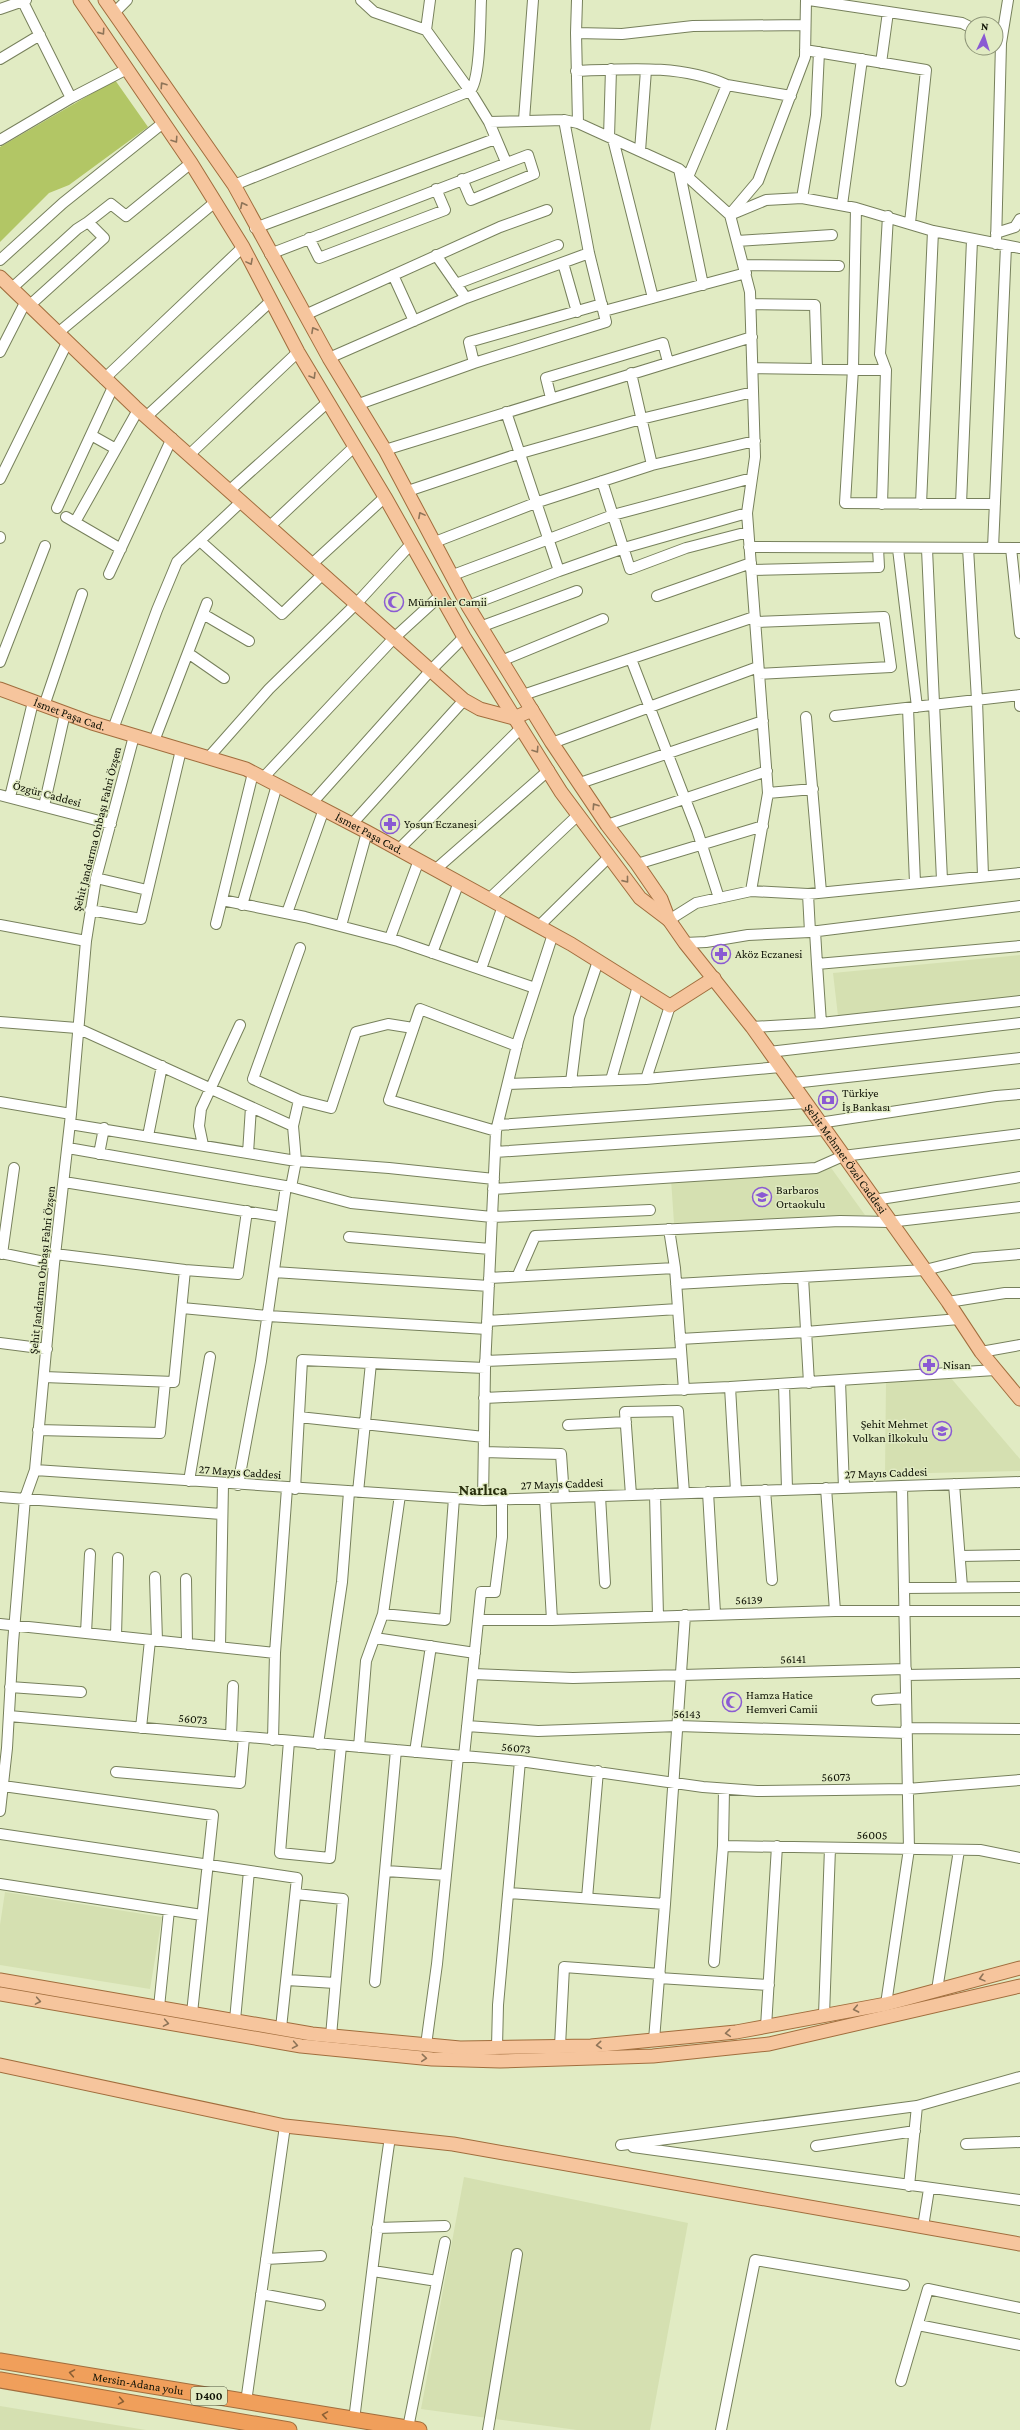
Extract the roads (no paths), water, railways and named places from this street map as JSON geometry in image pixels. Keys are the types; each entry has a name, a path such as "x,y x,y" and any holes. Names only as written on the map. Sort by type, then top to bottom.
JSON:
{"highway":[{"name":"Mersin-Adana yolu","path":"0,2361 413,2429"},
{"name":"Mersin-Adana yolu","path":"0,2380 289,2430"}],"main road":[{"path":"80,0 191,163 214,203 243,247 298,352 385,497 440,596 504,703 549,770 577,816 608,858 640,898 669,920"},
{"path":"105,0 234,185 255,228 329,358 359,404 408,491 480,627 552,743 607,825 637,864 661,899 669,920"},
{"path":"0,276 59,332 67,343 109,383 464,700 480,709 493,712 517,723"},
{"name":"İsmet Paşa Cad.","path":"0,689 38,704 258,775 367,832 539,926 670,1006"},
{"path":"493,712 504,703 523,695"},
{"path":"517,723 532,710"},
{"name":"Şehit Mehmet Özel Caddesi","path":"669,920 685,944 714,978 752,1027 793,1083 821,1127 948,1302 981,1352 1020,1399"},
{"path":"670,1006 714,978"},
{"path":"0,1980 332,2036 426,2045 497,2047 591,2046 736,2032 766,2027 886,2004 1020,1968"},
{"path":"0,1994 301,2046 432,2059 500,2061 652,2056 769,2044 1020,1986"},
{"path":"0,2065 285,2126 453,2144 1020,2244"}],"street":[{"path":"114,13 127,0"},
{"path":"361,0 374,12 426,30 470,92 489,122 506,162"},
{"path":"426,30 430,0"},
{"path":"234,185 470,92 475,84 481,0"},
{"path":"524,120 532,0"},
{"path":"577,0 576,71 578,123"},
{"path":"730,215 758,181 805,57 806,0"},
{"path":"809,0 964,25"},
{"path":"1004,19 1008,0"},
{"path":"0,9 24,1 71,98"},
{"path":"881,63 888,12"},
{"path":"576,33 622,34 693,26 805,25"},
{"path":"0,59 40,35"},
{"path":"805,50 926,70 910,223"},
{"path":"802,198 816,115 820,52"},
{"path":"993,548 1001,245 996,233 999,56"},
{"path":"842,205 862,59"},
{"path":"0,140 71,98 127,69"},
{"path":"576,71 611,69 668,70 708,76 727,85 791,96"},
{"path":"611,69 611,138 653,298"},
{"path":"640,151 646,70"},
{"path":"688,177 727,85"},
{"path":"489,122 564,120 578,123 679,169 730,215 750,292 751,304 755,441 747,513 768,793 751,891"},
{"path":"359,404 474,363 606,322 590,253 564,120"},
{"path":"0,260 64,203 163,123"},
{"path":"255,228 495,139"},
{"path":"270,254 309,238 506,162 528,155 534,174 471,200 462,179"},
{"path":"12,288 77,229 111,204 126,216 191,163"},
{"path":"679,169 702,285"},
{"path":"309,238 319,258 445,210 436,189"},
{"path":"730,215 766,200 802,198 856,208 888,216 933,231 972,240 1020,248"},
{"path":"59,332 214,203"},
{"path":"856,208 852,368 845,503 995,504"},
{"path":"305,315 500,227 547,210"},
{"path":"882,504 886,370 880,354 888,216"},
{"path":"996,233 1015,227 1020,219"},
{"path":"0,352 28,303 104,238 88,222"},
{"path":"921,504 933,231"},
{"path":"737,241 832,235"},
{"path":"961,504 972,240"},
{"path":"456,284 558,245"},
{"path":"57,508 91,435 109,383 243,247"},
{"path":"329,358 466,298 590,253"},
{"path":"436,256 466,298"},
{"path":"563,263 576,312"},
{"path":"474,363 469,342 576,312 653,298 702,285 744,269 839,266"},
{"path":"392,275 414,321"},
{"path":"75,522 116,449 142,413 271,301"},
{"path":"751,304 815,305 817,368"},
{"path":"385,450 631,373 752,337"},
{"path":"0,479 67,343"},
{"path":"551,398 546,378 663,343 668,362"},
{"path":"190,454 298,352"},
{"path":"753,368 852,368 886,370"},
{"path":"631,373 652,465"},
{"path":"408,491 521,453 641,419 753,392"},
{"path":"230,490 328,402"},
{"path":"506,412 538,502 559,571"},
{"path":"91,435 116,449"},
{"path":"110,574 172,438"},
{"path":"435,542 538,502 652,465 755,441"},
{"path":"269,526 354,447"},
{"path":"453,575 613,515 752,478"},
{"path":"602,481 630,569 686,548 748,532"},
{"path":"312,564 385,497"},
{"path":"113,729 157,610 177,562 242,501"},
{"path":"468,606 624,548 747,513"},
{"path":"66,517 121,549"},
{"path":"200,541 282,614 323,574"},
{"path":"208,758 269,689 356,604 411,544"},
{"path":"0,662 45,546"},
{"path":"749,547 927,549 1016,548 1020,634"},
{"path":"657,596 751,567 879,567 878,548"},
{"path":"898,548 912,708 915,883"},
{"path":"968,548 977,700 983,876"},
{"path":"927,549 936,705 942,880"},
{"path":"480,627 577,591"},
{"path":"5,796 38,704 82,594"},
{"path":"216,924 258,775 394,638 440,596"},
{"path":"154,742 207,603"},
{"path":"203,614 249,641"},
{"path":"523,695 754,619 884,617 891,666 758,670 649,706 552,743"},
{"path":"501,661 603,619"},
{"path":"312,803 431,670 464,637"},
{"path":"188,653 224,678"},
{"path":"631,659 701,843 719,898"},
{"path":"835,716 1020,695 1020,706"},
{"path":"352,824 464,700"},
{"path":"44,806 65,713"},
{"path":"806,716 822,892"},
{"path":"580,783 763,721"},
{"path":"398,849 517,723"},
{"name":"Şehit Jandarma Onbaşı Fahri Özşen","path":"0,1811 3,1786 4,1747 9,1716 14,1626 25,1498 34,1470 47,1349 54,1259 71,1119 77,1028 86,941 96,878 134,736"},
{"path":"90,910 141,919 182,750"},
{"path":"436,870 549,770"},
{"path":"607,825 767,771"},
{"path":"242,905 277,785"},
{"path":"768,793 813,789"},
{"name":"Özgür Caddesi","path":"5,796 110,824"},
{"path":"287,913 324,809"},
{"path":"489,899 577,816"},
{"path":"637,864 701,843 763,826"},
{"path":"341,926 367,832"},
{"path":"539,926 608,858"},
{"path":"390,938 419,860"},
{"path":"669,920 696,904 751,891 808,894 1020,873"},
{"path":"96,878 148,890"},
{"path":"432,952 459,882"},
{"path":"808,894 817,964 821,1023"},
{"path":"222,900 287,913 390,938 535,988"},
{"path":"481,969 503,906"},
{"path":"685,944 748,935 812,932 1020,906"},
{"path":"0,925 86,941"},
{"path":"483,1500 485,1364 497,1128 517,1046 553,934"},
{"path":"817,964 1020,946"},
{"path":"300,948 253,1079 299,1100 331,1108 356,1032 388,1024 413,1028"},
{"path":"571,1082 579,1018 598,961"},
{"path":"611,1080 638,986"},
{"path":"752,1027 821,1023 1020,1001"},
{"path":"646,1079 670,1006"},
{"path":"517,1046 420,1009 389,1100 497,1128 806,1103"},
{"path":"0,1022 77,1028 293,1126"},
{"path":"769,1052 1020,1023"},
{"path":"203,1145 199,1126 202,1109 209,1088 240,1025"},
{"path":"793,1083 1020,1058"},
{"path":"148,1136 162,1066"},
{"path":"508,1084 646,1079 780,1067"},
{"path":"495,1152 821,1127 996,1096 1020,1094"},
{"path":"238,1485 268,1316 281,1217 296,1161 293,1126 299,1100"},
{"path":"0,1102 104,1128 296,1161 389,1168 494,1184 816,1168 843,1156 1020,1134"},
{"path":"248,1153 251,1107"},
{"path":"99,1154 104,1128"},
{"path":"68,1148 288,1187 351,1203 492,1217 650,1210"},
{"path":"14,1168 1,1254 238,1274 247,1211"},
{"path":"874,1200 1020,1177"},
{"path":"64,1182 281,1217"},
{"path":"518,1275 535,1236 669,1228 840,1221 889,1222 1020,1207"},
{"path":"669,1228 675,1268 684,1390"},
{"path":"350,1237 490,1249"},
{"path":"676,1284 925,1270 973,1258 1020,1254"},
{"path":"274,1272 489,1282 518,1275 675,1268"},
{"path":"44,1377 174,1382 182,1308 184,1270"},
{"path":"803,1277 809,1383"},
{"path":"948,1302 1004,1293 1020,1293"},
{"path":"182,1308 268,1316 487,1325 678,1309"},
{"path":"680,1339 806,1332 959,1319"},
{"path":"0,1343 47,1349"},
{"path":"981,1352 1020,1345"},
{"path":"273,1740 275,1653 299,1417 302,1360 371,1363 485,1364 681,1353"},
{"path":"189,1481 210,1357"},
{"path":"318,1744 365,1424 371,1363"},
{"path":"484,1398 684,1390 995,1370"},
{"path":"840,1381 844,1488"},
{"path":"38,1430 160,1433 164,1382"},
{"path":"784,1384 787,1489"},
{"path":"730,1387 736,1491"},
{"path":"631,1495 625,1412 678,1411 684,1493"},
{"path":"299,1417 484,1437"},
{"path":"568,1425 626,1422"},
{"path":"484,1452 561,1454 564,1497"},
{"name":"27 Mayıs Caddesi","path":"34,1470 223,1484 483,1500 1020,1482"},
{"path":"220,1647 221,1514 223,1484"},
{"path":"954,1484 962,1587"},
{"path":"886,2004 909,1849 902,1486"},
{"path":"826,1488 835,1611"},
{"path":"765,1490 772,1580"},
{"path":"708,1492 715,1613"},
{"path":"655,1494 658,1616"},
{"path":"359,1747 366,1661 383,1614 400,1495"},
{"path":"600,1496 605,1583"},
{"path":"0,1497 221,1514"},
{"path":"383,1614 445,1620 454,1498"},
{"path":"545,1498 552,1620"},
{"path":"426,2045 461,1756 467,1726 481,1592 495,1592 502,1537 502,1500"},
{"path":"86,1633 90,1554"},
{"path":"960,1556 1020,1555"},
{"path":"116,1636 118,1558"},
{"path":"141,1728 153,1640 156,1577"},
{"path":"186,1579 187,1644"},
{"path":"904,1588 1020,1587"},
{"name":"56139","path":"479,1620 552,1620 715,1613 835,1611 905,1613 1020,1611"},
{"path":"654,2040 674,1783 685,1614"},
{"path":"0,1624 275,1653"},
{"path":"374,1638 475,1653"},
{"path":"415,1752 431,1646"},
{"name":"56141","path":"473,1674 573,1678 906,1672 1020,1673"},
{"path":"231,1736 233,1686"},
{"path":"10,1687 81,1692"},
{"path":"877,1700 906,1698"},
{"name":"56073","path":"9,1716 520,1761 674,1783 757,1791 907,1789 1020,1780"},
{"name":"56143","path":"467,1726 538,1731 678,1726 906,1730 1020,1729"},
{"path":"116,1772 240,1783 244,1737"},
{"path":"289,1741 280,1853 330,1858 341,1746"},
{"path":"375,1982 396,1750"},
{"path":"497,2047 498,2005 520,1761"},
{"path":"587,1898 598,1772"},
{"path":"3,1786 213,1814 192,2013"},
{"path":"714,1962 723,1846 724,1788"},
{"path":"0,1834 207,1866 297,1878 281,2028"},
{"name":"56005","path":"723,1846 980,1850 1020,1858"},
{"path":"766,2027 777,1846"},
{"path":"824,2016 830,1848"},
{"path":"937,1990 959,1850"},
{"path":"386,1871 446,1875"},
{"path":"235,2020 249,1872"},
{"path":"0,1884 202,1915"},
{"path":"509,1893 665,1904"},
{"path":"296,1894 343,1900 335,1983 332,2036"},
{"path":"159,2007 169,1910"},
{"path":"560,2046 564,1967 769,1985"},
{"path":"287,1980 335,1983"},
{"path":"1020,2077 917,2106 621,2145 929,2189 1020,2200"},
{"path":"909,2186 917,2106"},
{"path":"246,2402 285,2126"},
{"path":"816,2146 914,2131"},
{"path":"354,2420 373,2271 376,2228 390,2137"},
{"path":"966,2144 1020,2142"},
{"path":"923,2227 929,2189"},
{"path":"376,2228 446,2226"},
{"path":"413,2429 437,2281 445,2242"},
{"path":"488,2430 518,2254"},
{"path":"266,2259 321,2256"},
{"path":"721,2430 755,2260 904,2285"},
{"path":"373,2271 437,2281"},
{"path":"901,2381 928,2289 1020,2308"},
{"path":"261,2294 320,2305"},
{"path":"918,2325 1020,2345"}],"place":[{"name":"Müminler Camii","path":"394,602"},
{"name":"Yosun Eczanesi","path":"390,824"},
{"name":"Aköz Eczanesi","path":"721,954"},
{"name":"Türkiye İş Bankası","path":"828,1100"},
{"name":"Barbaros Ortaokulu","path":"762,1197"},
{"name":"Nisan","path":"929,1365"},
{"name":"Şehit Mehmet Volkan İlkokulu","path":"942,1431"},
{"name":"Hamza Hatice Hemveri Camii","path":"732,1702"}],"district":[{"name":"Narlıca","path":"483,1489"}]}
